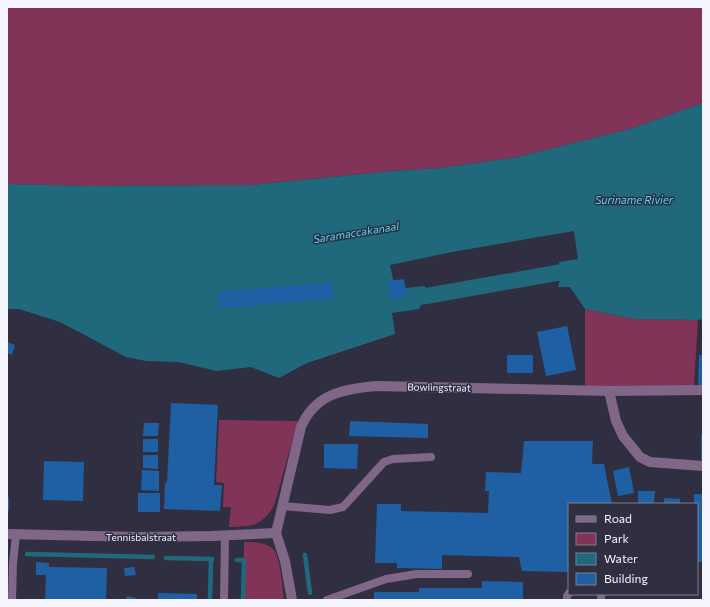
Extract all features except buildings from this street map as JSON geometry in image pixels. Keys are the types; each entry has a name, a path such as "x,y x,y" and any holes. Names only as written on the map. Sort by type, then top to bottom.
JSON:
{"street":[{"name":"Bowlingstraat","path":"276,533 303,422 316,404 330,395 353,388 376,386 610,391 703,390"},
{"path":"610,391 616,421 623,436 640,457 650,462 703,466"},
{"path":"276,533 285,561 292,600"},
{"name":"Tennisbalstraat","path":"12,534 138,537 225,536 276,533"}],"lane":[{"path":"282,506 330,510 343,507 384,462 393,459 431,457"},
{"path":"12,534 12,600"},
{"path":"224,600 225,536"},
{"path":"327,600 386,579 417,574 468,574"}],"green space":[{"path":"7,7 703,7 703,103 630,129 518,157 441,168 393,171 251,185 90,186 7,184"},
{"path":"585,309 634,319 698,320 694,386 585,388"},
{"path":"219,420 298,421 274,506 260,522 255,524 229,527 231,507 223,507 224,483 216,482"},
{"path":"244,542 256,542 268,545 274,550 280,566 284,600 243,600"}],"water":[{"path":"703,103 703,319 634,319 585,309 570,287 558,287 562,272 559,262 578,259 574,231 452,252 390,265 395,289 425,286 426,296 419,309 392,313 395,334 307,363 279,378 251,367 217,371 178,362 146,361 126,357 60,322 19,309 7,309 7,184 90,186 251,185 393,171 441,168 518,157 630,129"}],"waterway":[{"path":"404,298 426,296 583,267"},
{"path":"27,554 153,557"},
{"path":"305,555 310,593"},
{"path":"166,558 212,559"},
{"path":"210,600 211,559"},
{"path":"237,560 244,560 243,600"}],"water label":[{"name":"Suriname Rivier","path":"634,199"},
{"name":"Saramaccakanaal","path":"356,232"}]}
